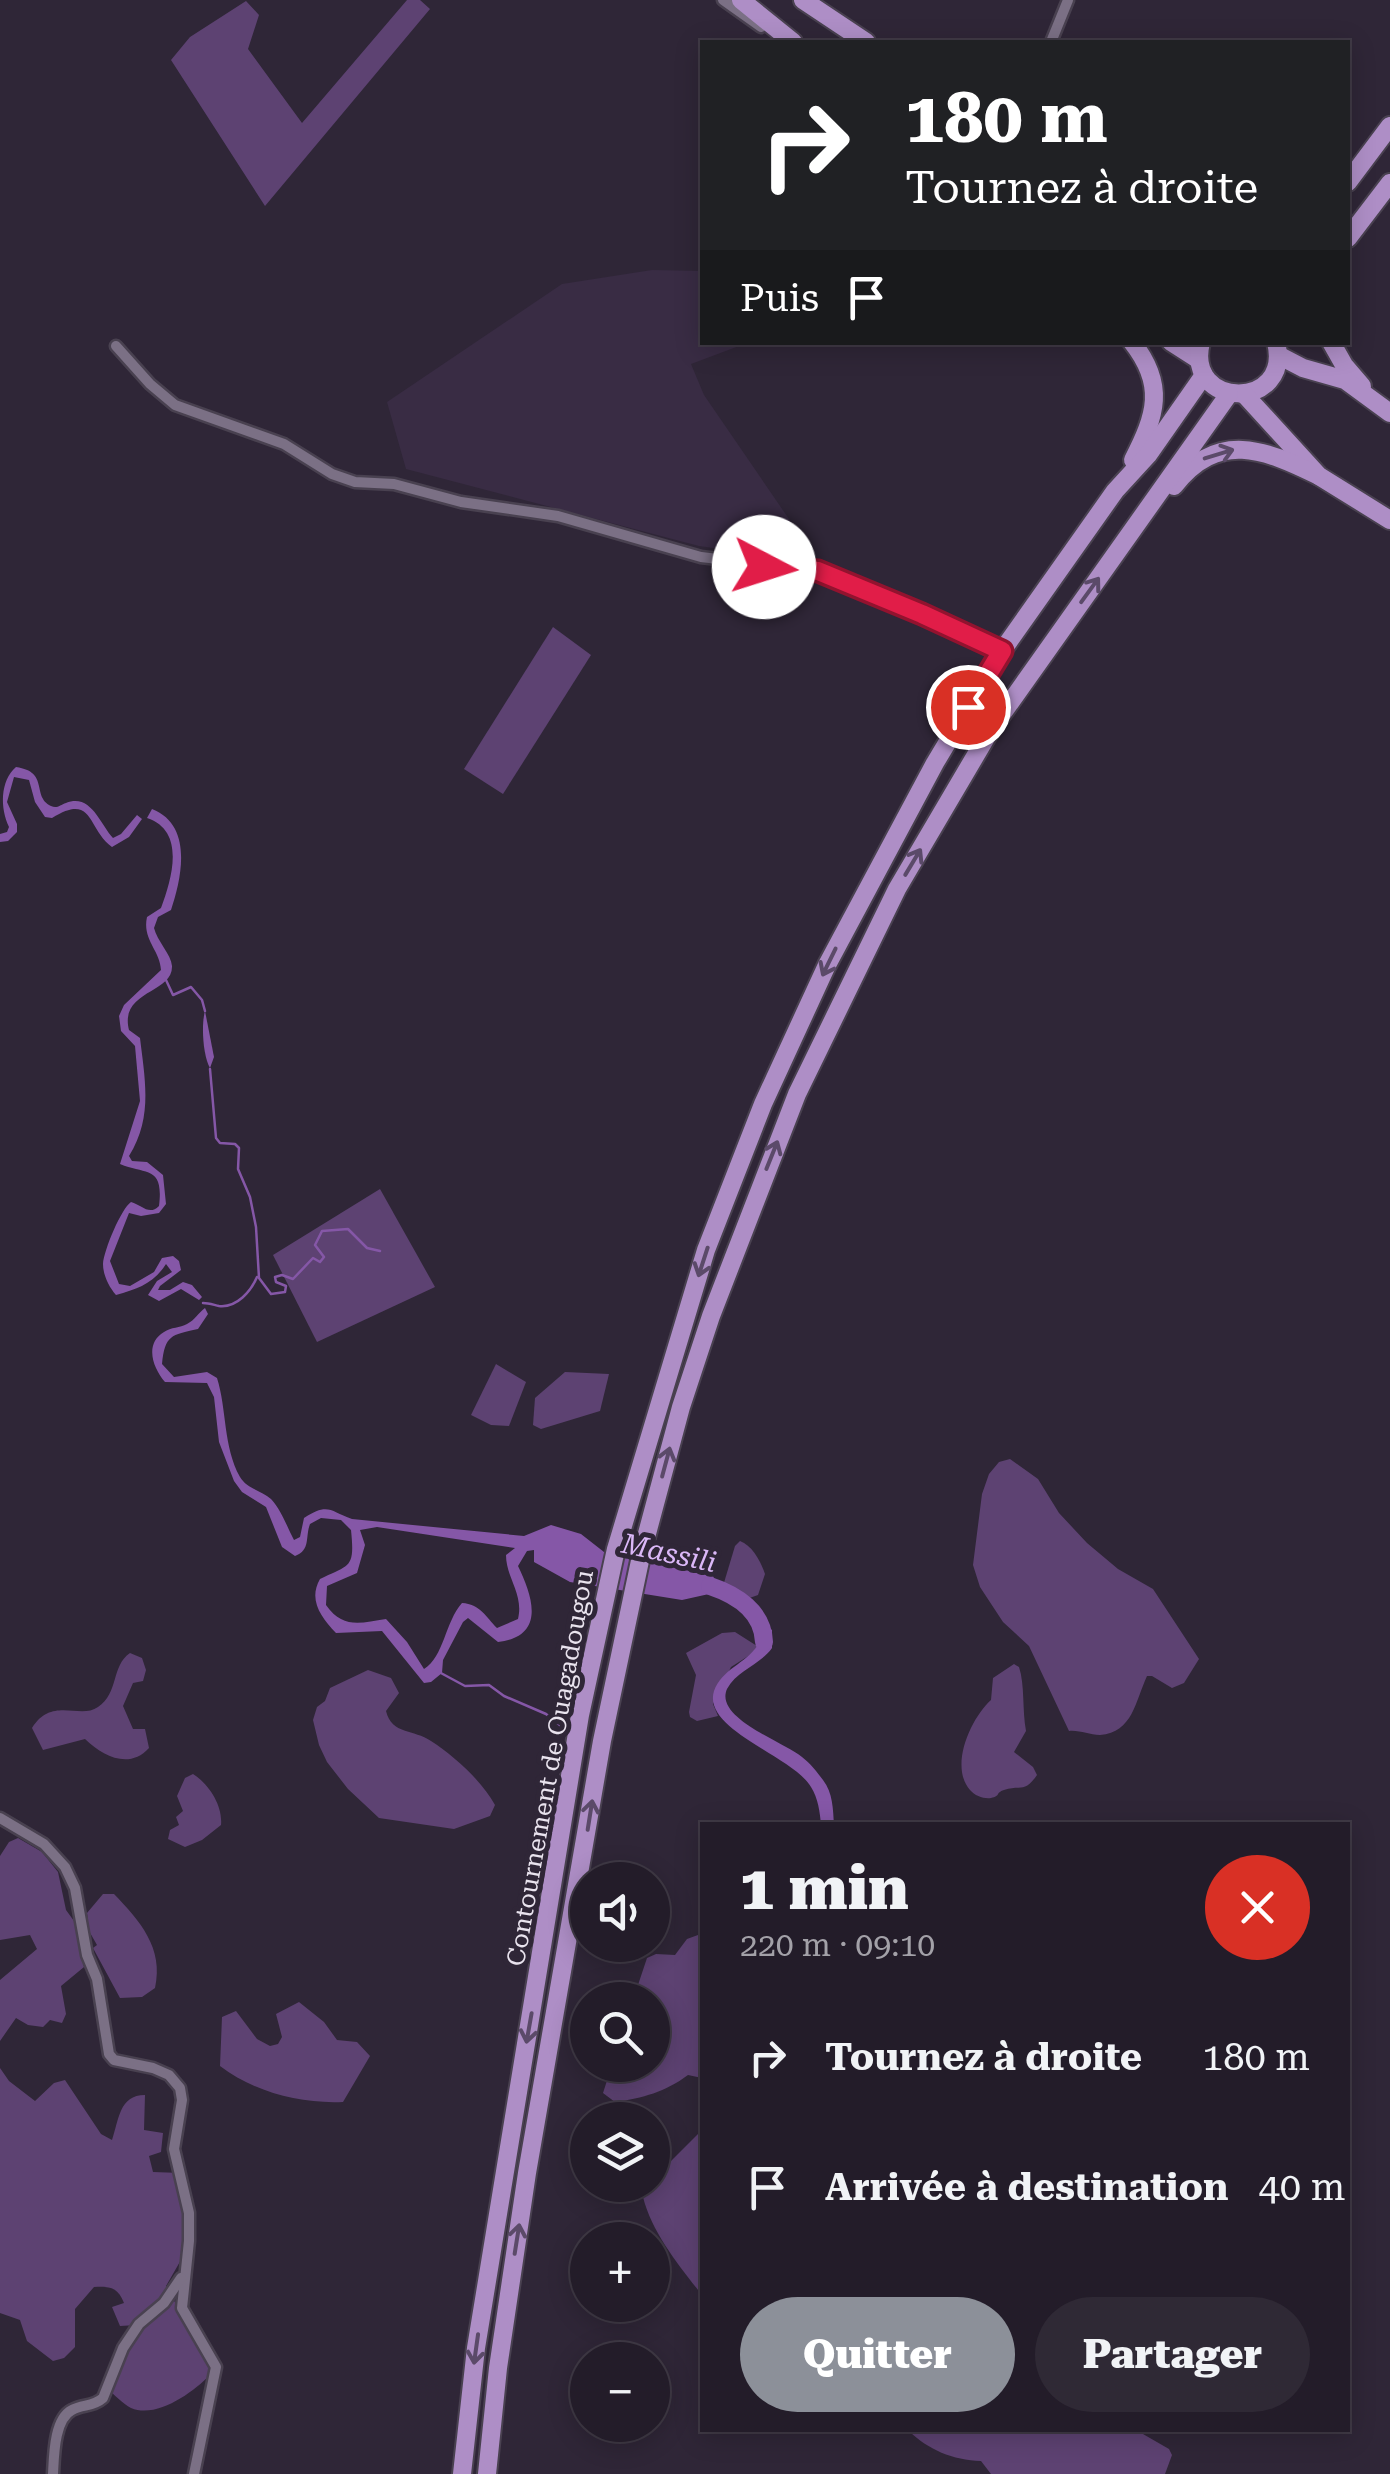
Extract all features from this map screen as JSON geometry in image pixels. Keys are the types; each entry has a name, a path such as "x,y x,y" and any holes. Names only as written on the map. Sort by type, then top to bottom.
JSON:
{"highway":[{"path":"741,0 791,40"},
{"path":"802,0 863,40"},
{"path":"1350,179 1390,126"},
{"path":"1350,235 1390,183"},
{"path":"1350,246 1367,214"},
{"path":"1115,490 1148,432 1153,414 1152,372 1134,345"},
{"path":"1176,345 1201,359 1214,387 1236,394 1319,476"},
{"path":"1333,345 1372,398"},
{"path":"1277,348 1303,368 1345,380 1390,413"},
{"name":"Contournement de Ouagadougou","path":"487,2474 498,2368 528,2172 602,1741 641,1556 681,1407 711,1316 783,1129 897,889 990,730 1144,514 1236,394 1254,392 1270,379 1277,348"},
{"name":"Contournement de Ouagadougou","path":"462,2474 476,2348 580,1715 616,1549 706,1250 763,1104 827,964 935,762 1002,651 1115,490 1148,455 1201,359"},
{"path":"1144,514 1203,458 1242,448 1266,453 1319,476 1390,520"}],"street":[{"path":"722,0 761,27"},
{"path":"1052,40 1068,0"},
{"path":"116,346 175,405 284,444 332,474 355,482 394,484 461,502 558,516 701,557 818,571"},
{"path":"780,547 818,571 1002,651"},
{"path":"0,1818 44,1844 70,1877 102,2003 109,2054 114,2060 169,2075 180,2088 182,2100 174,2149 188,2213 182,2308 216,2367 194,2474"},
{"path":"53,2474 59,2426 66,2414 104,2398 123,2348 139,2324 164,2303 184,2273"}],"shaded area":[{"path":"407,0 420,0 430,9 265,206 171,60 190,37 246,1 259,15 248,49 302,123"},
{"path":"652,270 700,271 700,345 742,345 691,364 704,395 791,522 776,557 699,546 406,469 387,402 562,284"},
{"path":"553,627 591,655 503,794 464,769"},
{"path":"16,767 33,774 45,802 57,807 82,802 94,811 113,838 137,815 142,819 129,837 112,847 83,811 76,809 45,817 35,802 29,780 14,777 7,802 17,832 8,841 0,842 0,834 9,827 4,812 4,787"},
{"path":"152,809 174,827 181,868 171,910 158,917 154,928 171,961 170,975 138,1000 128,1017 129,1030 140,1038 145,1098 142,1127 129,1156 132,1161 147,1162 163,1175 166,1204 159,1213 129,1213 110,1261 119,1284 130,1286 154,1272 162,1258 173,1256 181,1270 158,1290 170,1290 183,1282 192,1285 202,1297 199,1300 181,1289 159,1301 148,1295 157,1281 172,1272 166,1264 145,1284 116,1295 103,1268 110,1240 127,1206 131,1202 149,1210 159,1206 156,1178 120,1164 140,1101 135,1046 121,1031 119,1016 124,1005 161,970 146,925 147,917 161,908 172,870 167,833 147,818"},
{"path":"205,1011 214,1057 210,1068 203,1040"},
{"path":"380,1189 435,1287 317,1342 273,1255"},
{"path":"205,1308 208,1314 198,1329 171,1338 162,1364 174,1377 207,1372 217,1378 231,1453 240,1477 271,1499 294,1540 300,1537 304,1518 324,1509 352,1519 524,1536 551,1525 581,1534 604,1552 713,1576 716,1583 731,1592 682,1600 570,1582 534,1562 534,1550 527,1551 518,1566 532,1613 523,1632 498,1642 468,1618 443,1660 442,1673 424,1683 382,1631 336,1633 318,1608 315,1594 320,1579 351,1559 351,1530 341,1520 321,1518 310,1524 300,1553 295,1556 282,1547 266,1507 242,1492 234,1481 219,1442 214,1397 207,1383 165,1382 161,1376 152,1356 154,1343 164,1332 187,1324","holes":["377,1527 515,1548 506,1555 519,1602 518,1619 497,1628 478,1608 462,1603 436,1656 424,1669 386,1619 346,1621 326,1605 327,1586 357,1573 365,1545 360,1530"]},
{"path":"496,1364 526,1382 509,1426 491,1425 471,1415"},
{"path":"565,1372 609,1374 600,1411 541,1429 533,1425 535,1398"},
{"path":"1010,1459 1038,1479 1059,1513 1087,1543 1118,1569 1153,1589 1199,1659 1184,1683 1172,1688 1147,1676 1126,1722 1111,1733 1069,1731 1029,1646 1003,1622 980,1587 973,1565 982,1494 989,1474 999,1462"},
{"path":"740,1541 752,1550 765,1574 758,1595 741,1601 723,1586"},
{"path":"760,1621 772,1630 772,1648 731,1682 726,1700 740,1719 805,1759 813,1768 829,1790 834,1822 821,1822 815,1796 801,1776 735,1730 714,1705 718,1683 757,1646 755,1625"},
{"path":"735,1632 757,1646 731,1667 713,1704 718,1716 697,1721 689,1712 696,1675 686,1653 722,1633"},
{"path":"130,1653 142,1658 146,1670 143,1681 133,1683 123,1706 133,1729 145,1729 149,1748 141,1755 125,1759 100,1751 85,1739 43,1750 32,1728 40,1718 57,1711 98,1707"},
{"path":"1014,1664 1021,1674 1026,1731 1014,1752 1037,1775 1025,1787 983,1797 972,1792 964,1780 965,1743 976,1718 991,1700 993,1678"},
{"path":"368,1670 391,1678 399,1693 386,1711 393,1724 431,1741 467,1770 495,1805 490,1816 454,1829 379,1818 348,1789 327,1762 313,1720 330,1688"},
{"path":"193,1774 214,1796 221,1825 185,1847 168,1839 170,1830 179,1825 176,1817 183,1811 177,1796 185,1778"},
{"path":"18,1838 42,1852 58,1872 84,1967 61,1986 66,2014 62,2023 50,2020 43,2027 16,2018 0,2041 0,1980 37,1949 30,1935 0,1940 0,1856 9,1842"},
{"path":"103,1894 114,1894 124,1904 153,1948 155,1988 142,1997 120,1998 93,1948 97,1945 89,1931 87,1913"},
{"path":"700,1936 700,2078 688,2075 653,2093 615,2102 603,2093 607,2082 670,2082 670,1982 639,1982 646,1962 670,1962 670,1955 675,1955 687,1939"},
{"path":"299,2002 324,2022 337,2040 357,2042 370,2056 343,2102 310,2101 278,2094 248,2083 220,2066 222,2017 236,2011 257,2039 270,2046 278,2044 282,2037 276,2014"},
{"path":"0,2068 9,2081 35,2101 54,2083 65,2080 101,2134 112,2140 125,2104 145,2095 144,2130 163,2133 161,2152 149,2156 153,2172 181,2173 189,2246 166,2286 209,2364 209,2376 174,2402 152,2410 131,2408 106,2388 137,2325 120,2326 112,2307 124,2303 112,2289 94,2287 75,2309 75,2347 64,2358 53,2361 27,2341 20,2320 0,2313"},
{"path":"700,2132 700,2292 670,2252 670,2222 653,2222 645,2202 670,2202 670,2162"},
{"path":"910,2432 1139,2432 1169,2449 1172,2455 1165,2474 991,2474 981,2461 941,2453"}],"waterway":[{"path":"166,980 173,995 191,987 205,1011"},
{"path":"210,1069 216,1138 239,1148 238,1169 250,1197 256,1227 259,1278 271,1294 285,1292 286,1286 276,1282 275,1277 293,1279 313,1258 320,1262 324,1257 315,1245 322,1231 348,1229 367,1248 380,1251"},
{"path":"203,1303 232,1304 247,1293 257,1277"},
{"name":"Massili","path":"710,1586 730,1594 754,1613 764,1642"},
{"path":"439,1672 465,1686 489,1685 504,1696 546,1714 566,1730"}],"route":[{"path":"764,567 818,571 1002,651 968,707"}]}
